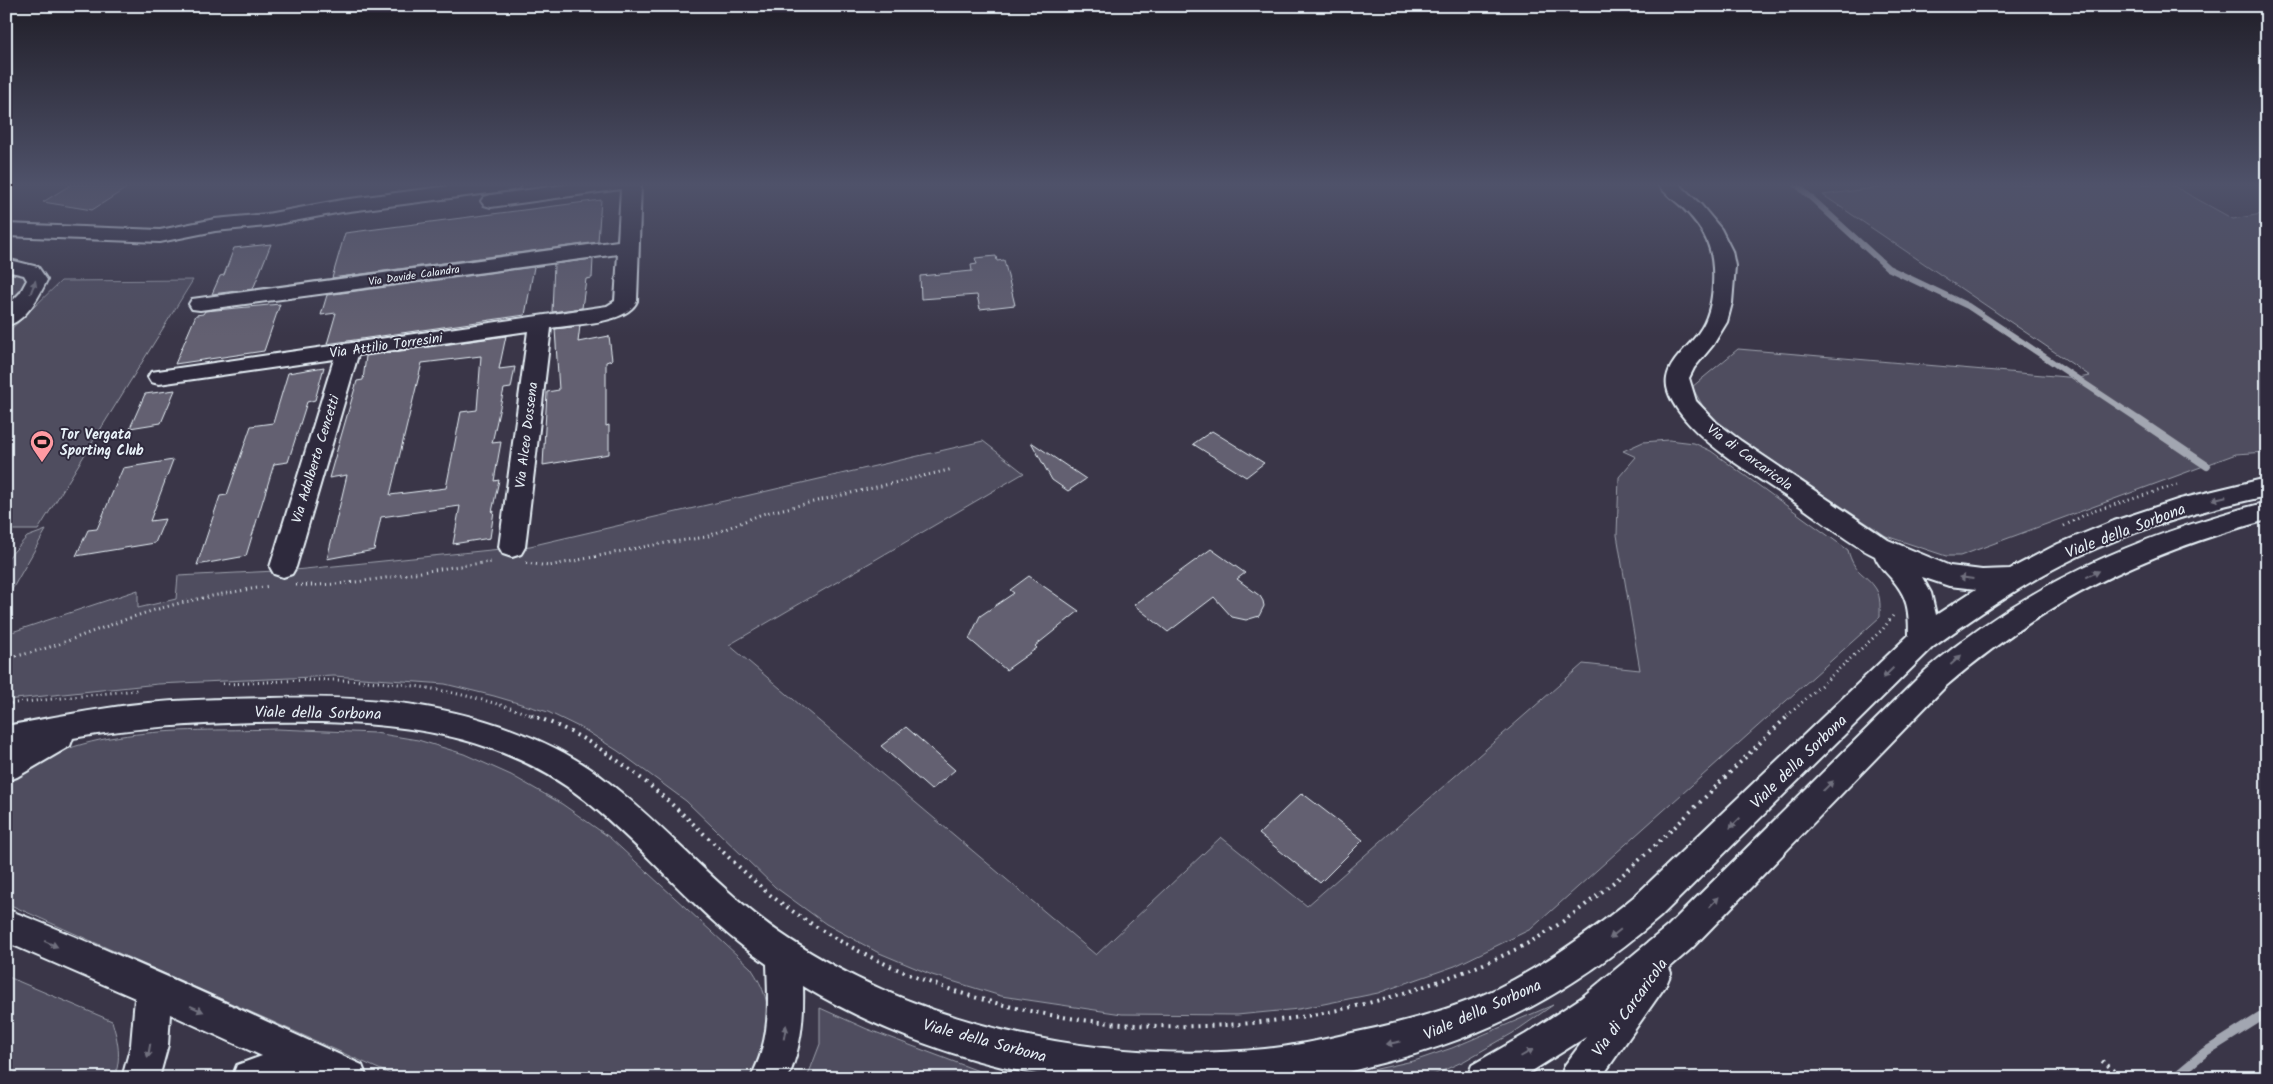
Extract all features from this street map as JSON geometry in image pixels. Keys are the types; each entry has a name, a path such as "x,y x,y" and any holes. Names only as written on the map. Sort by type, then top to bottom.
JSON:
{"street":[{"path":"124,235 167,235"},
{"path":"628,246 629,235"},
{"name":"Via di Carcaricola","path":"1713,235 1724,262 1720,310 1707,338 1682,369 1678,382 1682,394 1696,416 1712,431 1879,547 1922,567 1949,576 1982,580 2014,579"},
{"name":"Via Davide Calandra","path":"200,304 628,246"},
{"name":"Via Attilio Torresini","path":"159,377 540,324 612,312 624,306 626,302 628,246"},
{"path":"6,265 31,271 37,280 29,296 6,320"},
{"name":"Via Alceo Dossena","path":"510,557 540,324"},
{"name":"Via Adalberto Cencetti","path":"281,579 348,351"},
{"name":"Viale della Sorbona","path":"6,739 139,716 214,712 348,709 432,718 483,732 529,750 572,773 625,814 700,887 756,936 784,956 872,1005 925,1025 1023,1053 1120,1068 1168,1070 1251,1069 1298,1063 1404,1041 1450,1026 1532,990 1568,969 1613,936 1693,864 1923,639 1964,610 2014,579 2069,550 2126,527 2215,498 2267,487"},
{"name":"Viale della Sorbona","path":"1485,1078 1539,1047 1594,1010 1680,937 1936,678 1990,634 2060,590 2127,558 2211,527 2267,511"},
{"name":"Via di Carcaricola","path":"1879,547 1912,583 1920,596 1924,612 1923,639"},
{"path":"6,768 79,725"},
{"path":"6,925 153,988 349,1078"},
{"name":"Via di Carcaricola","path":"1578,1078 1680,937"},
{"path":"769,1078 782,1049 786,1028 784,956"},
{"path":"140,1078 147,1061 152,1034 153,988"},
{"path":"250,1078 314,1061"}],"path":[{"path":"6,658 50,649 119,622 163,608 281,579 329,586 510,557 549,566 653,545 706,537 762,514 953,469"},
{"path":"2060,528 2088,513 2181,484"},
{"path":"221,684 330,680 408,684 459,693 518,709 562,726 620,761 649,782 775,898 837,939 904,972 971,996 1074,1018 1166,1027 1240,1026 1322,1015 1404,995 1466,972 1543,934 1593,897 1666,834 1749,752 1883,629 1892,620 1896,610"},
{"path":"6,704 140,689"},
{"path":"2102,1061 2124,1078"}],"shaded area":[{"path":"1881,235 2267,235 2267,452 2236,454 1960,556 1946,556 1886,536 1710,419 1692,387 1738,349 2078,378 2090,376"},
{"path":"6,268 23,273 27,277 24,289 6,306"},
{"name":"Tor Vergata Sporting Club","path":"193,280 38,530 6,530 6,334 61,281"},
{"path":"1669,440 1694,443 1711,451 1848,550 1853,564 1872,583 1878,592 1880,617 1531,929 1455,966 1378,993 1299,1009 1237,1015 1122,1014 1001,996 932,975 877,952 826,924 775,887 686,801 618,751 585,730 548,712 445,684 334,676 158,684 6,700 6,634 138,590 138,608 176,599 178,576 295,570 530,546 983,441 1024,473 729,645 1096,955 1221,837 1307,906 1583,664 1640,670 1617,535 1619,477 1636,457 1623,451 1643,442"},
{"path":"46,530 6,600 6,560 27,537"},
{"path":"277,729 375,733 418,740 464,754 511,775 562,804 609,837 751,968 760,983 768,1010 768,1023 763,1049 751,1078 399,1078 6,903 6,783 35,763 66,749 100,740 136,734 172,731"},
{"path":"6,976 112,1021 118,1050 118,1063 114,1078 6,1078"},
{"path":"1553,1005 1513,1033 1464,1061 1427,1078 1337,1078 1417,1060 1452,1048"},
{"path":"820,1008 867,1029 984,1073 1013,1078 807,1078 820,1044"}],"building":[{"path":"345,235 599,235 598,242 332,278"},
{"path":"271,244 253,289 212,294 220,276 224,275 234,248"},
{"path":"996,256 997,261 1004,260 1015,305 980,309 977,295 921,299 920,276 972,271 971,265 977,264 975,258"},
{"path":"593,259 592,278 586,279 582,308 552,312 554,264"},
{"path":"534,267 525,315 327,344 336,313 321,315 327,295"},
{"path":"280,304 264,351 175,364 196,315 203,314 205,311"},
{"path":"580,326 578,342 609,336 612,360 606,362 606,426 609,425 609,454 543,465 547,392 559,390 555,329"},
{"path":"506,336 499,369 515,367 511,388 504,389 492,443 501,442 494,481 499,480 492,512 494,511 490,538 453,544 460,506 381,517 374,550 327,559 347,475 329,478 357,381 363,380 366,356","holes":["481,356 477,410 461,412 446,488 390,495 422,363"]},
{"path":"324,367 315,400 307,402 288,462 274,464 246,556 197,565 220,496 227,495 251,426 273,423 288,373"},
{"path":"175,390 161,423 130,428 145,394"},
{"path":"1212,431 1264,463 1246,477 1193,444"},
{"path":"1031,442 1086,479 1068,491 1052,480"},
{"path":"173,460 150,521 165,519 155,543 76,556 88,530 97,529 123,468"},
{"path":"1211,549 1245,573 1237,579 1260,596 1263,601 1264,606 1259,616 1246,620 1232,617 1214,597 1168,632 1134,605"},
{"path":"1029,576 1079,611 1035,646 1037,648 1006,670 969,639 980,616 1014,593 1010,590"},
{"path":"906,727 955,770 931,790 881,746"},
{"path":"1302,793 1363,840 1320,883 1259,834"}],"waterway":[{"path":"1851,235 1888,268 1968,306 2141,421"},
{"path":"2139,420 2207,466"},
{"path":"2174,1078 2205,1052 2267,1013"}],"place":[{"name":"Tor Vergata Sporting Club","path":"42,463"}]}
